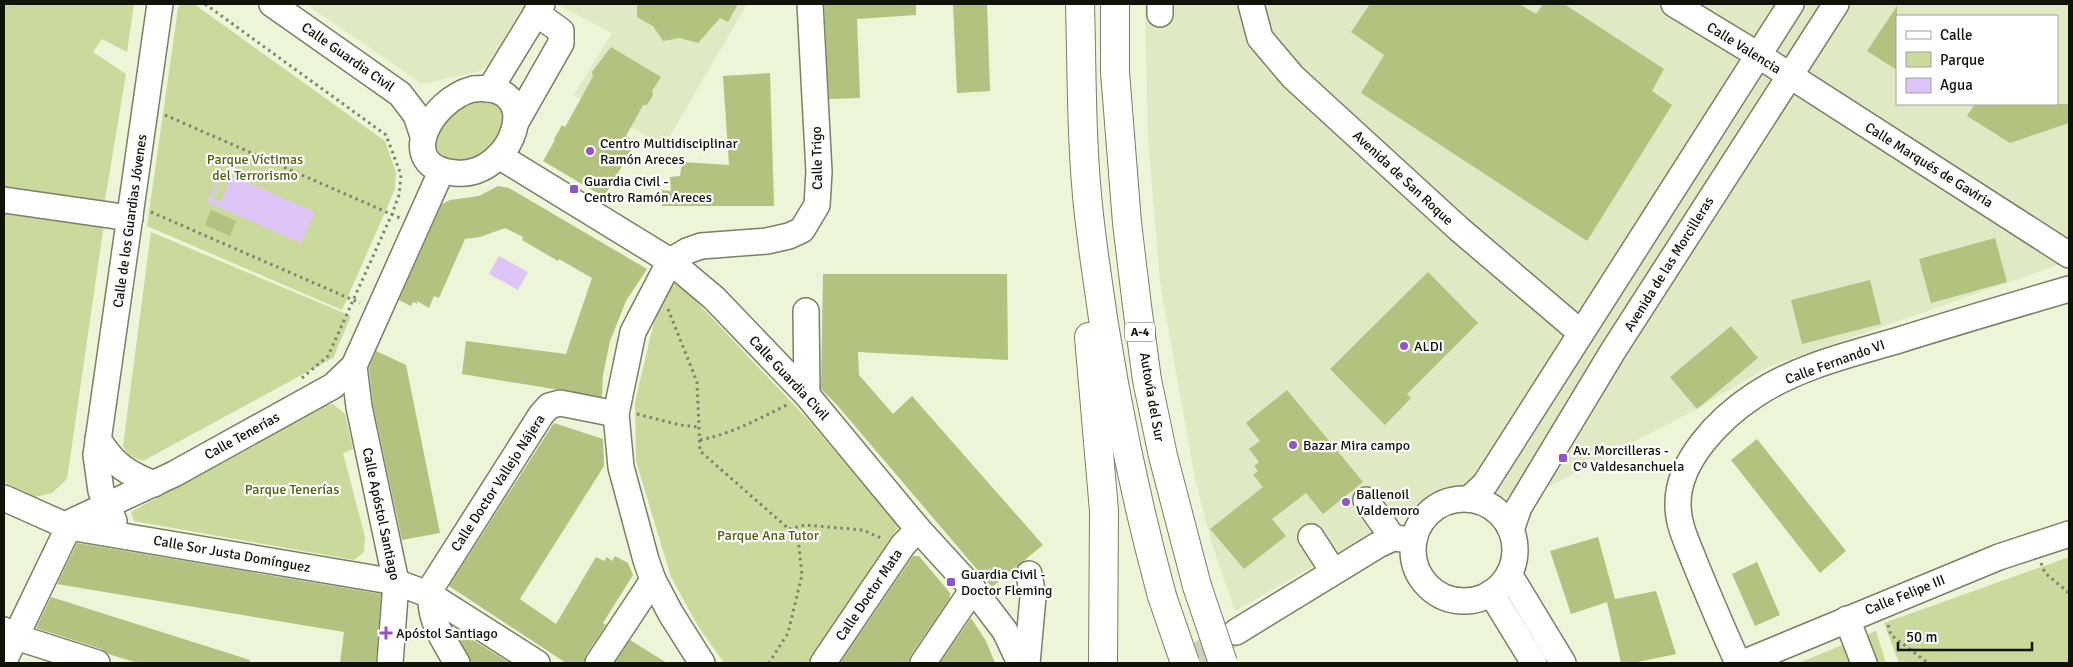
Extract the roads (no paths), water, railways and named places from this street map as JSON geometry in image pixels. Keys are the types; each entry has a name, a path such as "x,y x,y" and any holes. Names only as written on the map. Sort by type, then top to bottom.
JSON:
{"highway":[{"name":"A-4","path":"1080,4 1082,92 1089,214 1111,370 1140,517 1162,596 1185,663"},
{"name":"Autovía del Sur","path":"1115,4 1115,72 1127,224 1148,380 1163,456 1197,586 1223,663"},
{"path":"1115,72 1128,4"},
{"path":"1089,214 1084,276 1104,512 1103,660"}],"street":[{"name":"Calle de los Guardias Jóvenes","path":"121,535 106,506 98,472 98,439 160,4"},
{"name":"Calle Guardia Civil","path":"272,4 400,94 416,116 423,136"},
{"path":"291,4 320,29 330,45"},
{"name":"Calle Trigo","path":"670,261 687,251 701,246 767,241 789,236 802,230 817,206 819,172 810,4"},
{"name":"Avenida de San Roque","path":"1251,4 1260,38 1293,77 1459,229 1581,333"},
{"name":"Calle Valencia","path":"1674,4 1789,76"},
{"path":"1469,499 1485,484 1791,4"},
{"name":"Avenida de las Morcilleras","path":"1511,530 1518,506 1614,351 1836,4"},
{"path":"490,88 539,8 561,31 561,43 516,122 510,140 499,156 478,170 463,174 441,172 431,166 426,156 423,136 438,109 462,92 490,88 508,96 516,109 516,122"},
{"name":"Calle Marqués de Gaviria","path":"1789,76 2069,255"},
{"name":"Calle Guardia Civil","path":"400,94 432,96 462,92"},
{"name":"Calle Guardia Civil","path":"499,156 670,261 714,298 807,395 910,537 973,589 1005,631 1020,663"},
{"name":"Calle Tenerías","path":"69,526 72,522 154,484 333,386 354,366 441,172"},
{"path":"4,200 131,211"},
{"path":"670,261 633,332 616,414 621,467 653,580 702,663"},
{"name":"Calle Fernando VI","path":"1738,663 1710,602 1679,523 1678,501 1680,485 1685,470 1704,443 1726,418 1755,394 1799,372 1840,357 2069,288"},
{"path":"806,311 807,395"},
{"name":"Calle Apóstol Santiago","path":"354,366 359,407 396,582 390,663"},
{"path":"315,396 338,393 359,407"},
{"name":"Calle Doctor Vallejo Nájera","path":"430,595 433,585 448,561 541,415 549,406 560,403 616,414"},
{"path":"98,439 115,463 133,475 154,484"},
{"name":"Calle Sor Justa Domínguez","path":"4,498 69,526 396,582"},
{"path":"1236,632 1333,571 1403,539 1428,514 1440,505 1454,500 1469,499 1482,502 1504,518 1511,530 1515,544 1514,560 1509,574 1492,593 1476,599 1459,600 1442,596 1428,586 1418,573 1413,557 1403,539 1366,500"},
{"path":"4,661 10,634 69,526"},
{"name":"Calle Felipe III","path":"1743,663 1999,556 2069,534"},
{"name":"Calle Doctor Mata","path":"823,663 910,537"},
{"path":"1311,538 1333,571"},
{"path":"1026,663 1033,598 1029,574"},
{"path":"1509,574 1563,663"},
{"path":"598,663 653,580"},
{"path":"396,582 430,595 537,663"},
{"path":"923,663 973,589"},
{"path":"1492,593 1534,663"},
{"path":"394,622 430,595"},
{"path":"430,595 435,626 457,663"},
{"path":"1847,619 1864,663"},
{"path":"10,634 97,663"}],"water":[{"path":"221,171 315,212 301,243 207,202","holes":["220,179 229,183 220,202 212,198"]},
{"path":"499,256 528,272 518,290 489,274"}],"tunnel":[{"path":"1184,663 1233,634"}],"place":[{"name":"Centro Multidisciplinar Ramón Areces","path":"590,151"},
{"name":"Guardia Civil - Centro Ramón Areces","path":"574,189"},
{"name":"ALDI","path":"1404,346"},
{"name":"Bazar Mira campo","path":"1293,445"},
{"name":"Av. Morcilleras - Cº Valdesanchuela","path":"1563,458"},
{"name":"Ballenoil Valdemoro","path":"1346,502"},
{"name":"Guardia Civil - Doctor Fleming","path":"951,582"},
{"name":"Apóstol Santiago","path":"386,633"}],"park label":[{"name":"Parque Víctimas del Terrorismo","path":"255,168"},
{"name":"Parque Tenerías","path":"292,489"},
{"name":"Parque Ana Tutor","path":"768,535"}]}
